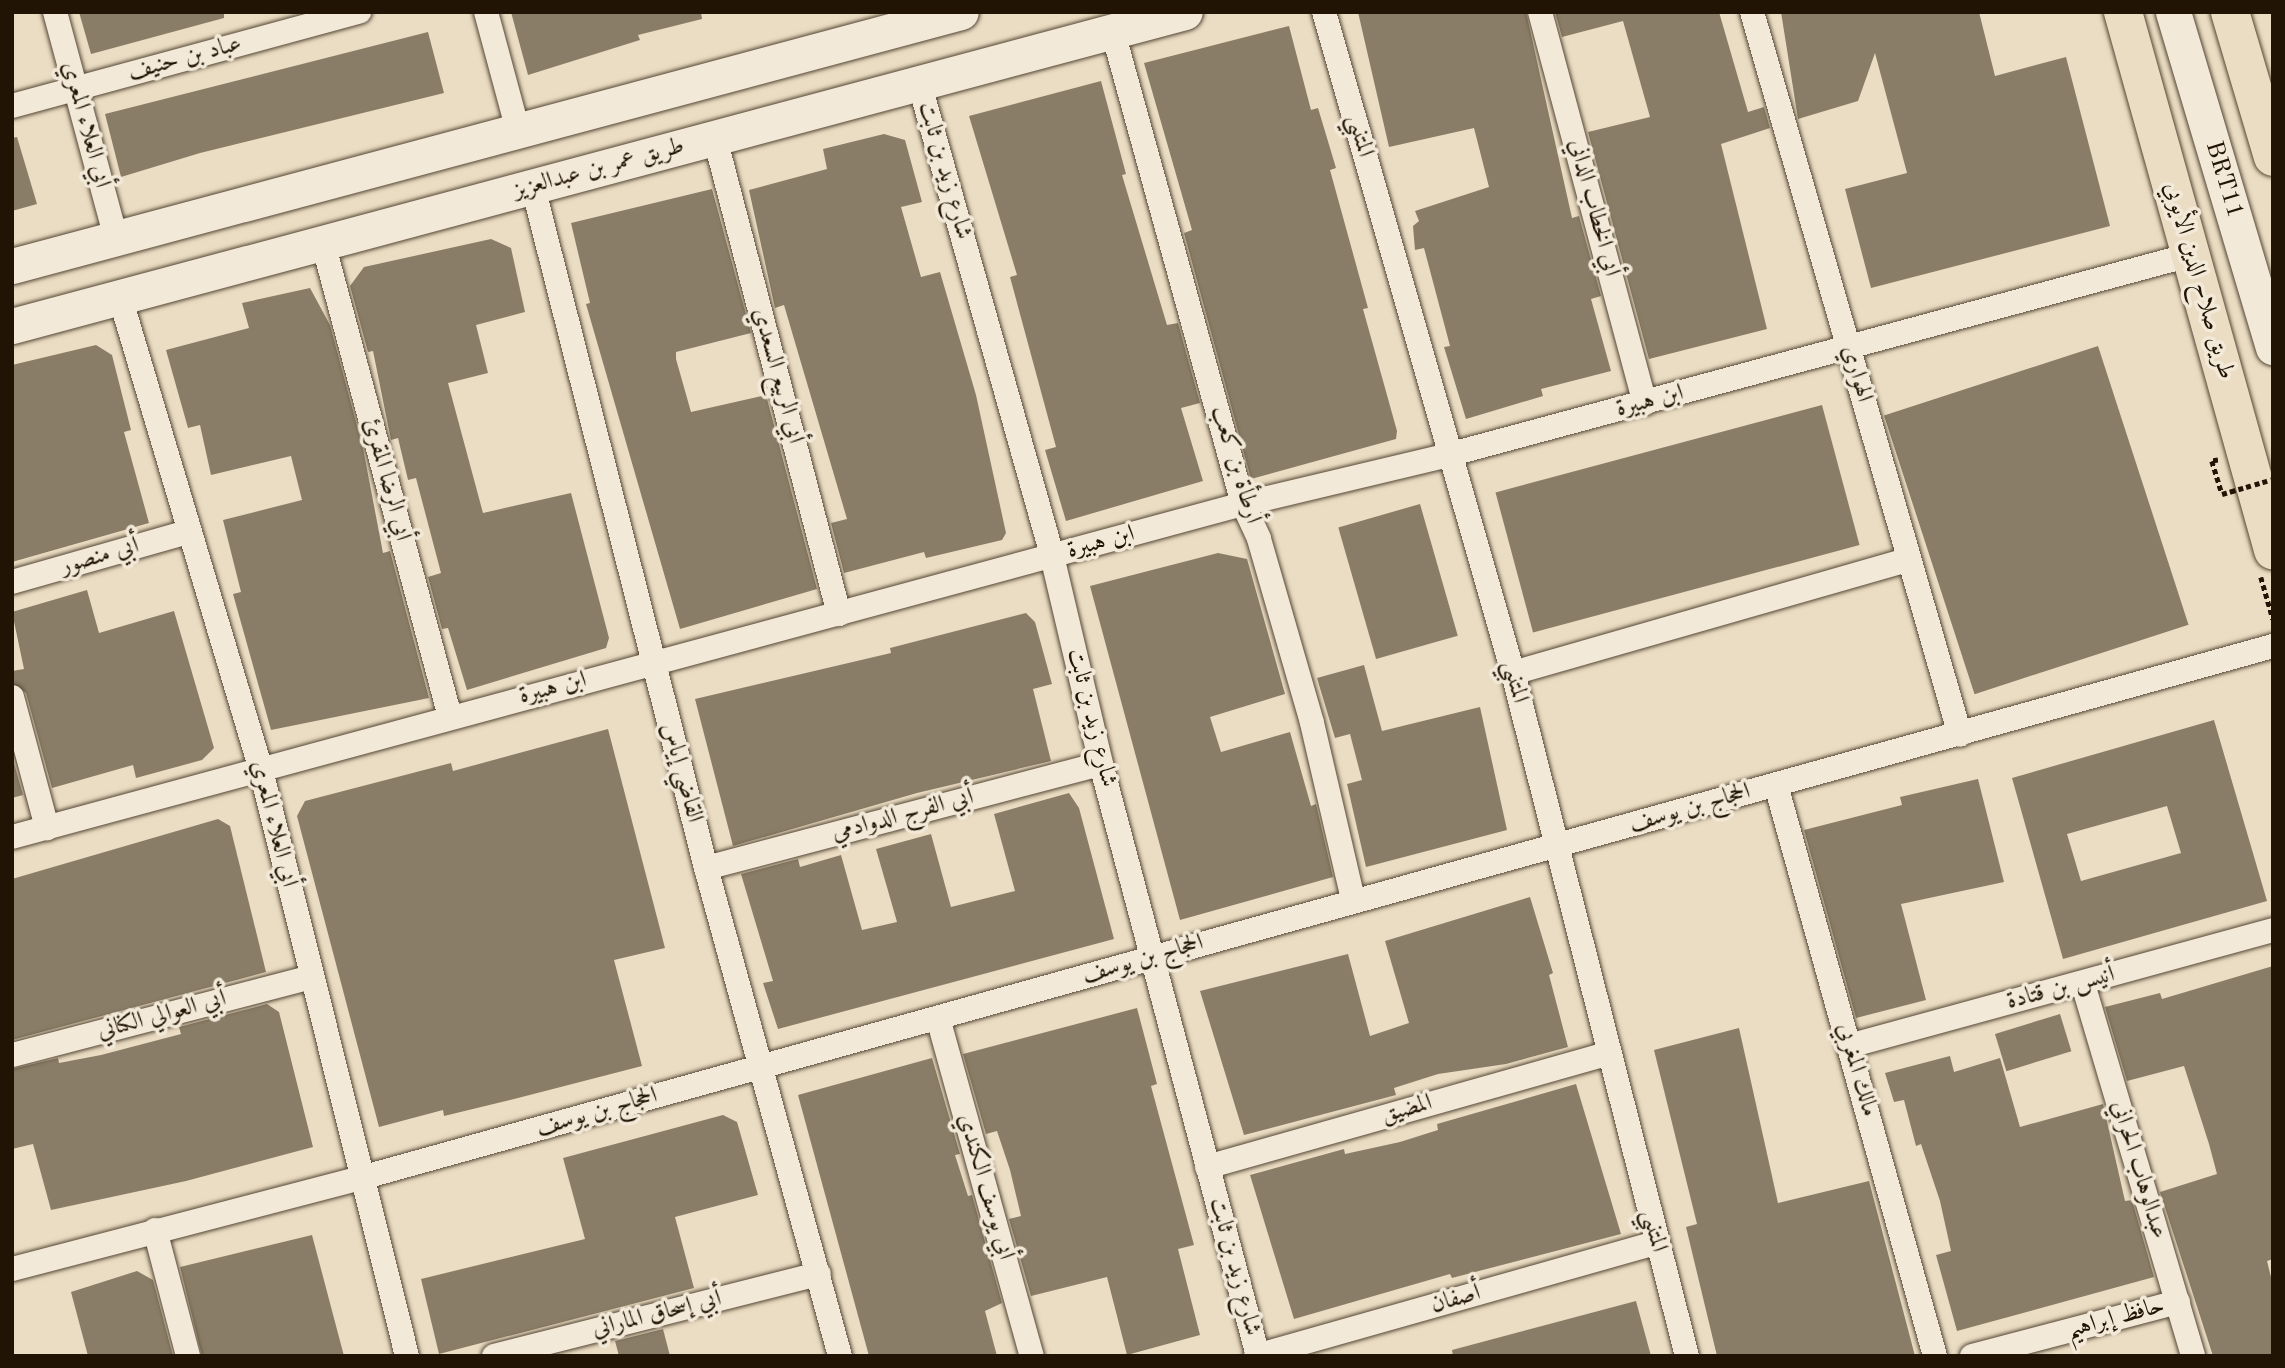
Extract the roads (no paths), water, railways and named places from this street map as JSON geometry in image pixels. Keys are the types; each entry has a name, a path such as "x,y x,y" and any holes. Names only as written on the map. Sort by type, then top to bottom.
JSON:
{"main road":[{"path":"12,266 518,131 916,18 961,12"},
{"name":"طريق عمر بن عبدالعزيز","path":"12,326 1185,12"},
{"name":"طريق صلاح الدين الأيوبي","path":"2123,12 2273,550"},
{"name":"BRT11","path":"2173,12 2273,347"},
{"path":"2230,12 2273,157"}],"street":[{"name":"أبي العلاء المعري","path":"55,12 116,238"},
{"name":"عباد بن حنيف","path":"12,106 359,12"},
{"path":"486,12 518,131"},
{"name":"المتنبي","path":"1324,12 1448,455 1513,673 1607,1054 1686,1356"},
{"name":"أبي الخطاب الداني","path":"1540,12 1645,403"},
{"name":"الهواري","path":"1752,12 1960,735"},
{"name":"أرطأة بن كعب","path":"1113,32 1243,504 1259,539 1312,723 1353,899"},
{"name":"شارع زيد بن ثابت","path":"919,82 1052,556 1101,764 1258,1356"},
{"name":"أبي الربيع السعدي","path":"715,138 839,614"},
{"name":"القاضي إياس","path":"533,187 706,868 840,1356"},
{"name":"أبي الرضا المقرئ","path":"323,243 450,716"},
{"name":"ابن هبيرة","path":"12,837 450,716 1243,504 1448,455 2190,255"},
{"name":"أبي العلاء المعري","path":"120,297 187,533 261,770 407,1356"},
{"name":"أبي منصور","path":"12,582 187,533"},
{"path":"1513,673 1908,560"},
{"name":"الحجاج بن يوسف","path":"12,1269 361,1178 1153,958 1353,899 1555,847 2273,646"},
{"path":"12,697 47,828"},
{"name":"أبي الفرج الدوادمي","path":"706,868 1101,764"},
{"name":"مالك المغربي","path":"1776,785 1935,1356"},
{"name":"أنيس بن قتادة","path":"1849,1046 2273,930"},
{"name":"أبي العوالي الكناني","path":"12,1055 311,977"},
{"name":"عبدالوهاب الحراني","path":"2083,984 2193,1356"},
{"name":"أبي يوسف الكندي","path":"938,1018 1032,1356"},
{"name":"المضيق","path":"1207,1167 1607,1054"},
{"path":"155,1230 188,1356"},
{"name":"أصفان","path":"1258,1356 1656,1243"},
{"name":"أبي إسحاق الماراني","path":"495,1356 819,1274"},
{"name":"حافظ إبراهيم","path":"1972,1356 2178,1303"}]}
